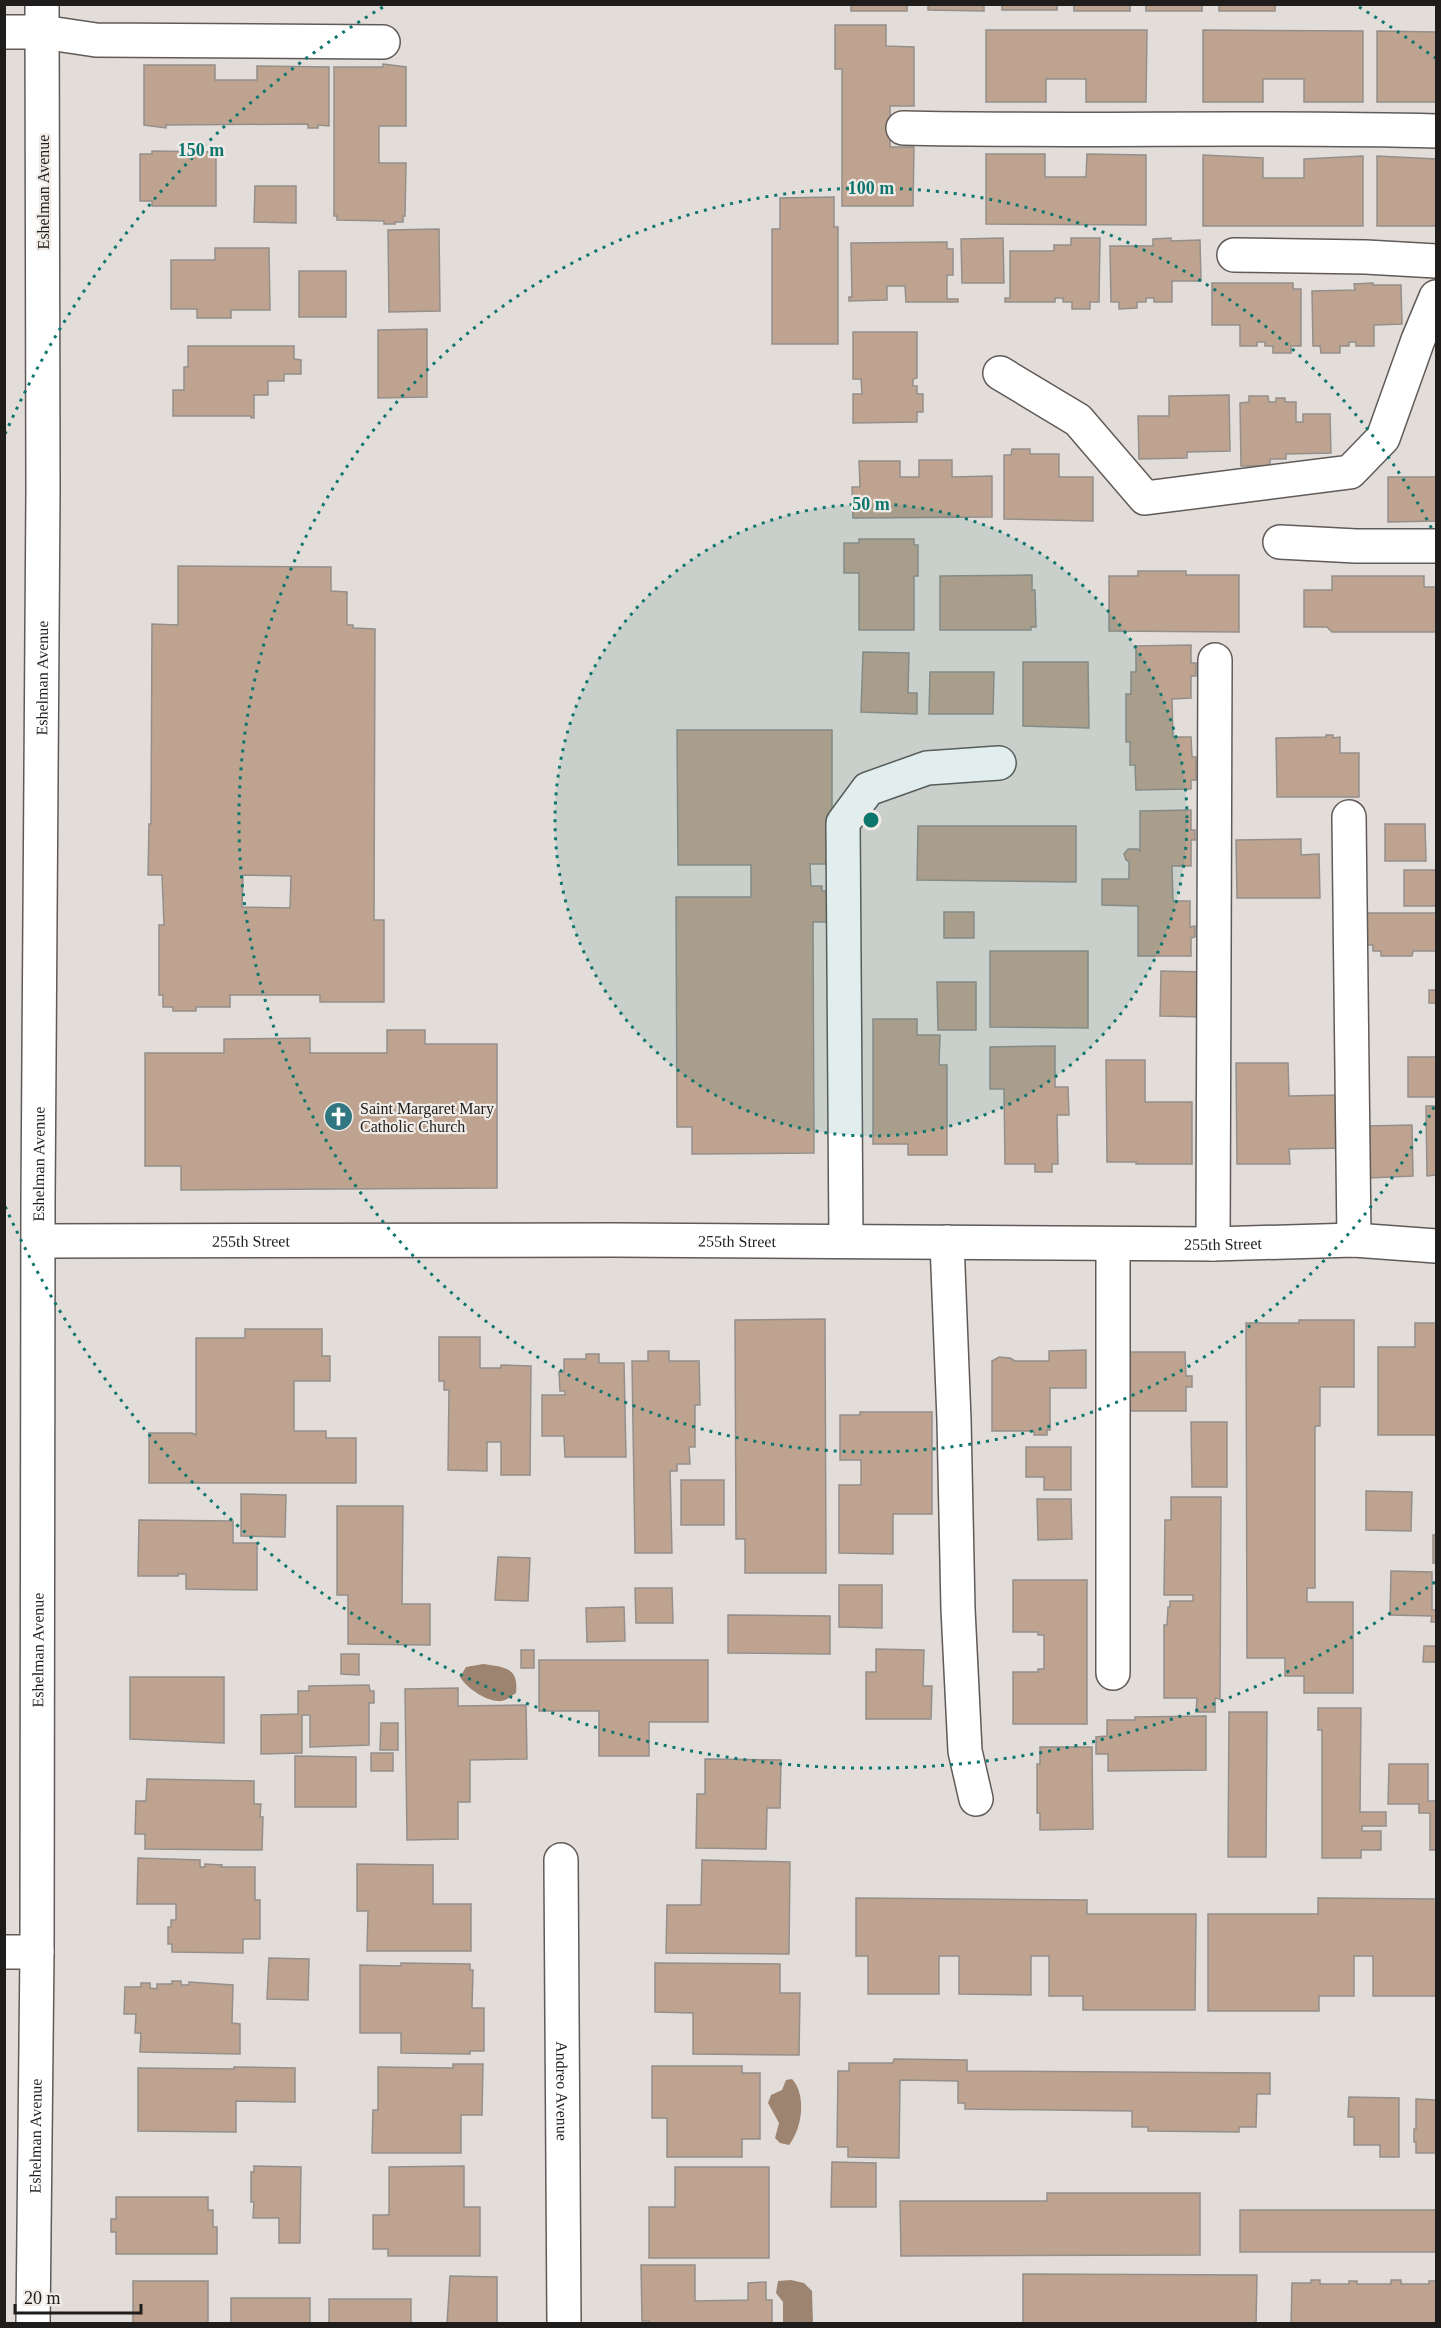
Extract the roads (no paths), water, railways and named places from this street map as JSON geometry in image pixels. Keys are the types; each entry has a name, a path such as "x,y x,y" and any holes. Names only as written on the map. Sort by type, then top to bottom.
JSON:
{"street":[{"path":"4,32 42,18 96,40 383,42"},
{"name":"Eshelman Avenue","path":"33,2324 37,1952 38,1241 43,491 42,18"},
{"path":"903,128 1437,130"},
{"path":"1234,255 1366,257 1437,261"},
{"path":"1000,373 1078,420 1145,498 1350,472 1383,438 1418,340 1437,297"},
{"path":"1280,542 1356,546 1437,546"},
{"path":"1213,1244 1215,660"},
{"path":"846,1241 843,823 868,789 927,768 999,763"},
{"path":"1348,817 1354,1240"},
{"name":"255th Street","path":"38,1241 846,1241 1213,1244 1354,1240 1437,1246"},
{"path":"947,1242 958,1609 965,1751 976,1799"},
{"path":"1113,1244 1113,1673"},
{"name":"Andreo Avenue","path":"561,1860 564,2324"},
{"path":"4,1952 37,1952"}],"place":[{"name":"Saint Margaret Mary Catholic Church","path":"339,1117"}]}
